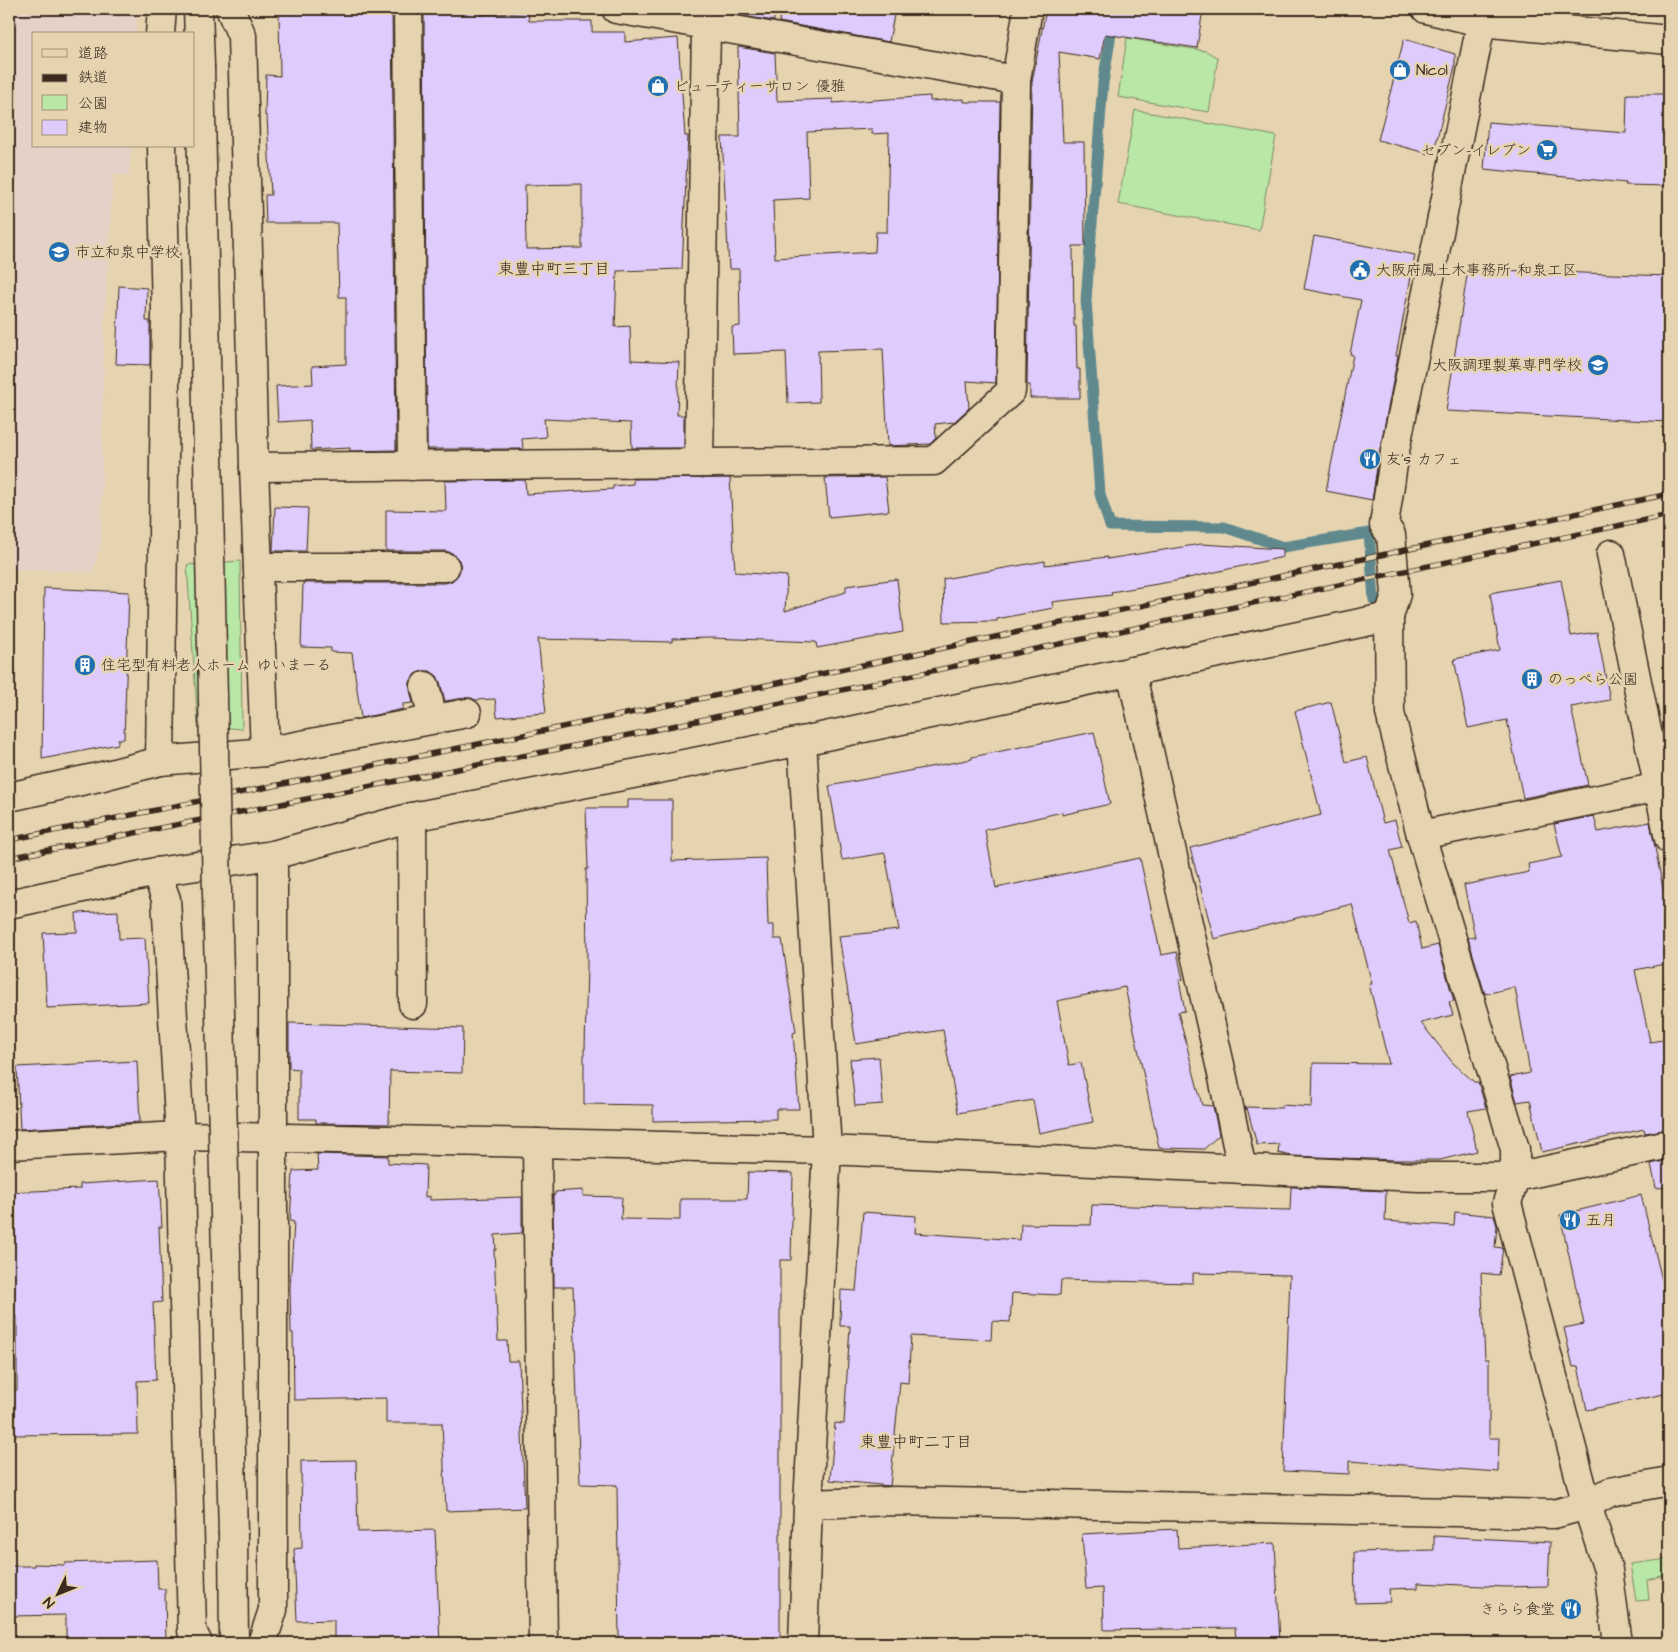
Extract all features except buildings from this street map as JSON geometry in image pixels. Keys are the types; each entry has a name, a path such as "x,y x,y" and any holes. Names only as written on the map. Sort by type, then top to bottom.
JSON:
{"street":[{"path":"160,32 162,9"},
{"path":"198,9 234,1643"},
{"path":"230,9 242,36 254,467 266,752"},
{"path":"408,9 412,466"},
{"path":"616,9 707,17 1016,80"},
{"path":"254,467 934,461 1011,391 1016,80 1028,9"},
{"path":"1426,9 1669,40"},
{"path":"1482,15 1477,49 1395,451 1384,525 1391,535 1396,594 1389,617 1390,713 1421,835 1515,1150 1515,1177 1507,1203 1587,1505 1608,1570 1618,1643"},
{"path":"699,463 707,17"},
{"path":"160,761 166,312 162,148"},
{"path":"1611,554 1664,786 1669,839"},
{"path":"258,567 445,567"},
{"path":"9,904 156,872 273,854 412,817 802,741 1389,617"},
{"path":"1131,672 1242,1169"},
{"path":"425,686 433,719"},
{"path":"9,797 160,761 266,752 467,712"},
{"path":"802,741 827,1150 808,1504 804,1643"},
{"path":"1421,835 1664,786"},
{"path":"412,817 413,1004"},
{"path":"262,1643 273,1610 273,854"},
{"path":"156,872 166,899 180,1136 192,1631 198,1643"},
{"path":"9,1145 180,1136 537,1143 827,1150 1418,1177 1515,1177 1669,1144"},
{"path":"537,1143 543,1643"},
{"path":"808,1504 905,1501 1554,1514 1587,1505 1610,1492 1669,1481"}],"shaded area":[{"name":"市立和泉中学校","path":"9,9 137,9 136,32 32,32 32,148 131,148 129,175 113,175 104,328 101,542 93,572 9,569"}],"green space":[{"path":"1127,38 1206,51 1218,58 1209,112 1118,97"},
{"path":"1135,110 1276,136 1259,230 1118,204"},
{"path":"240,561 242,729 198,725 187,565"},
{"path":"1669,1559 1669,1574 1647,1580 1649,1600 1636,1601 1630,1564"}],"waterway":[{"path":"1115,9 1103,83 1086,300 1100,494 1110,526 1224,527 1283,547 1369,533 1374,600"}],"railway":[{"path":"9,840 797,679 1669,494"},
{"path":"9,858 644,732 1669,515"}],"place":[{"name":"Nicol","path":"1400,70"},
{"name":"ビューティーサロン 優雅","path":"658,86"},
{"name":"セブン-イレブン","path":"1547,150"},
{"name":"市立和泉中学校","path":"59,252"},
{"name":"大阪府鳳土木事務所 和泉工区","path":"1360,270"},
{"name":"大阪調理製菓専門学校","path":"1598,365"},
{"name":"友's カフェ","path":"1370,459"},
{"name":"住宅型有料老人ホーム ゆいまーる","path":"85,665"},
{"name":"のっぺら公園","path":"1532,679"},
{"name":"五月","path":"1570,1220"},
{"name":"きらら食堂","path":"1571,1609"}],"district":[{"name":"東豊中町三丁目","path":"554,269"},
{"name":"東豊中町二丁目","path":"916,1442"}]}
